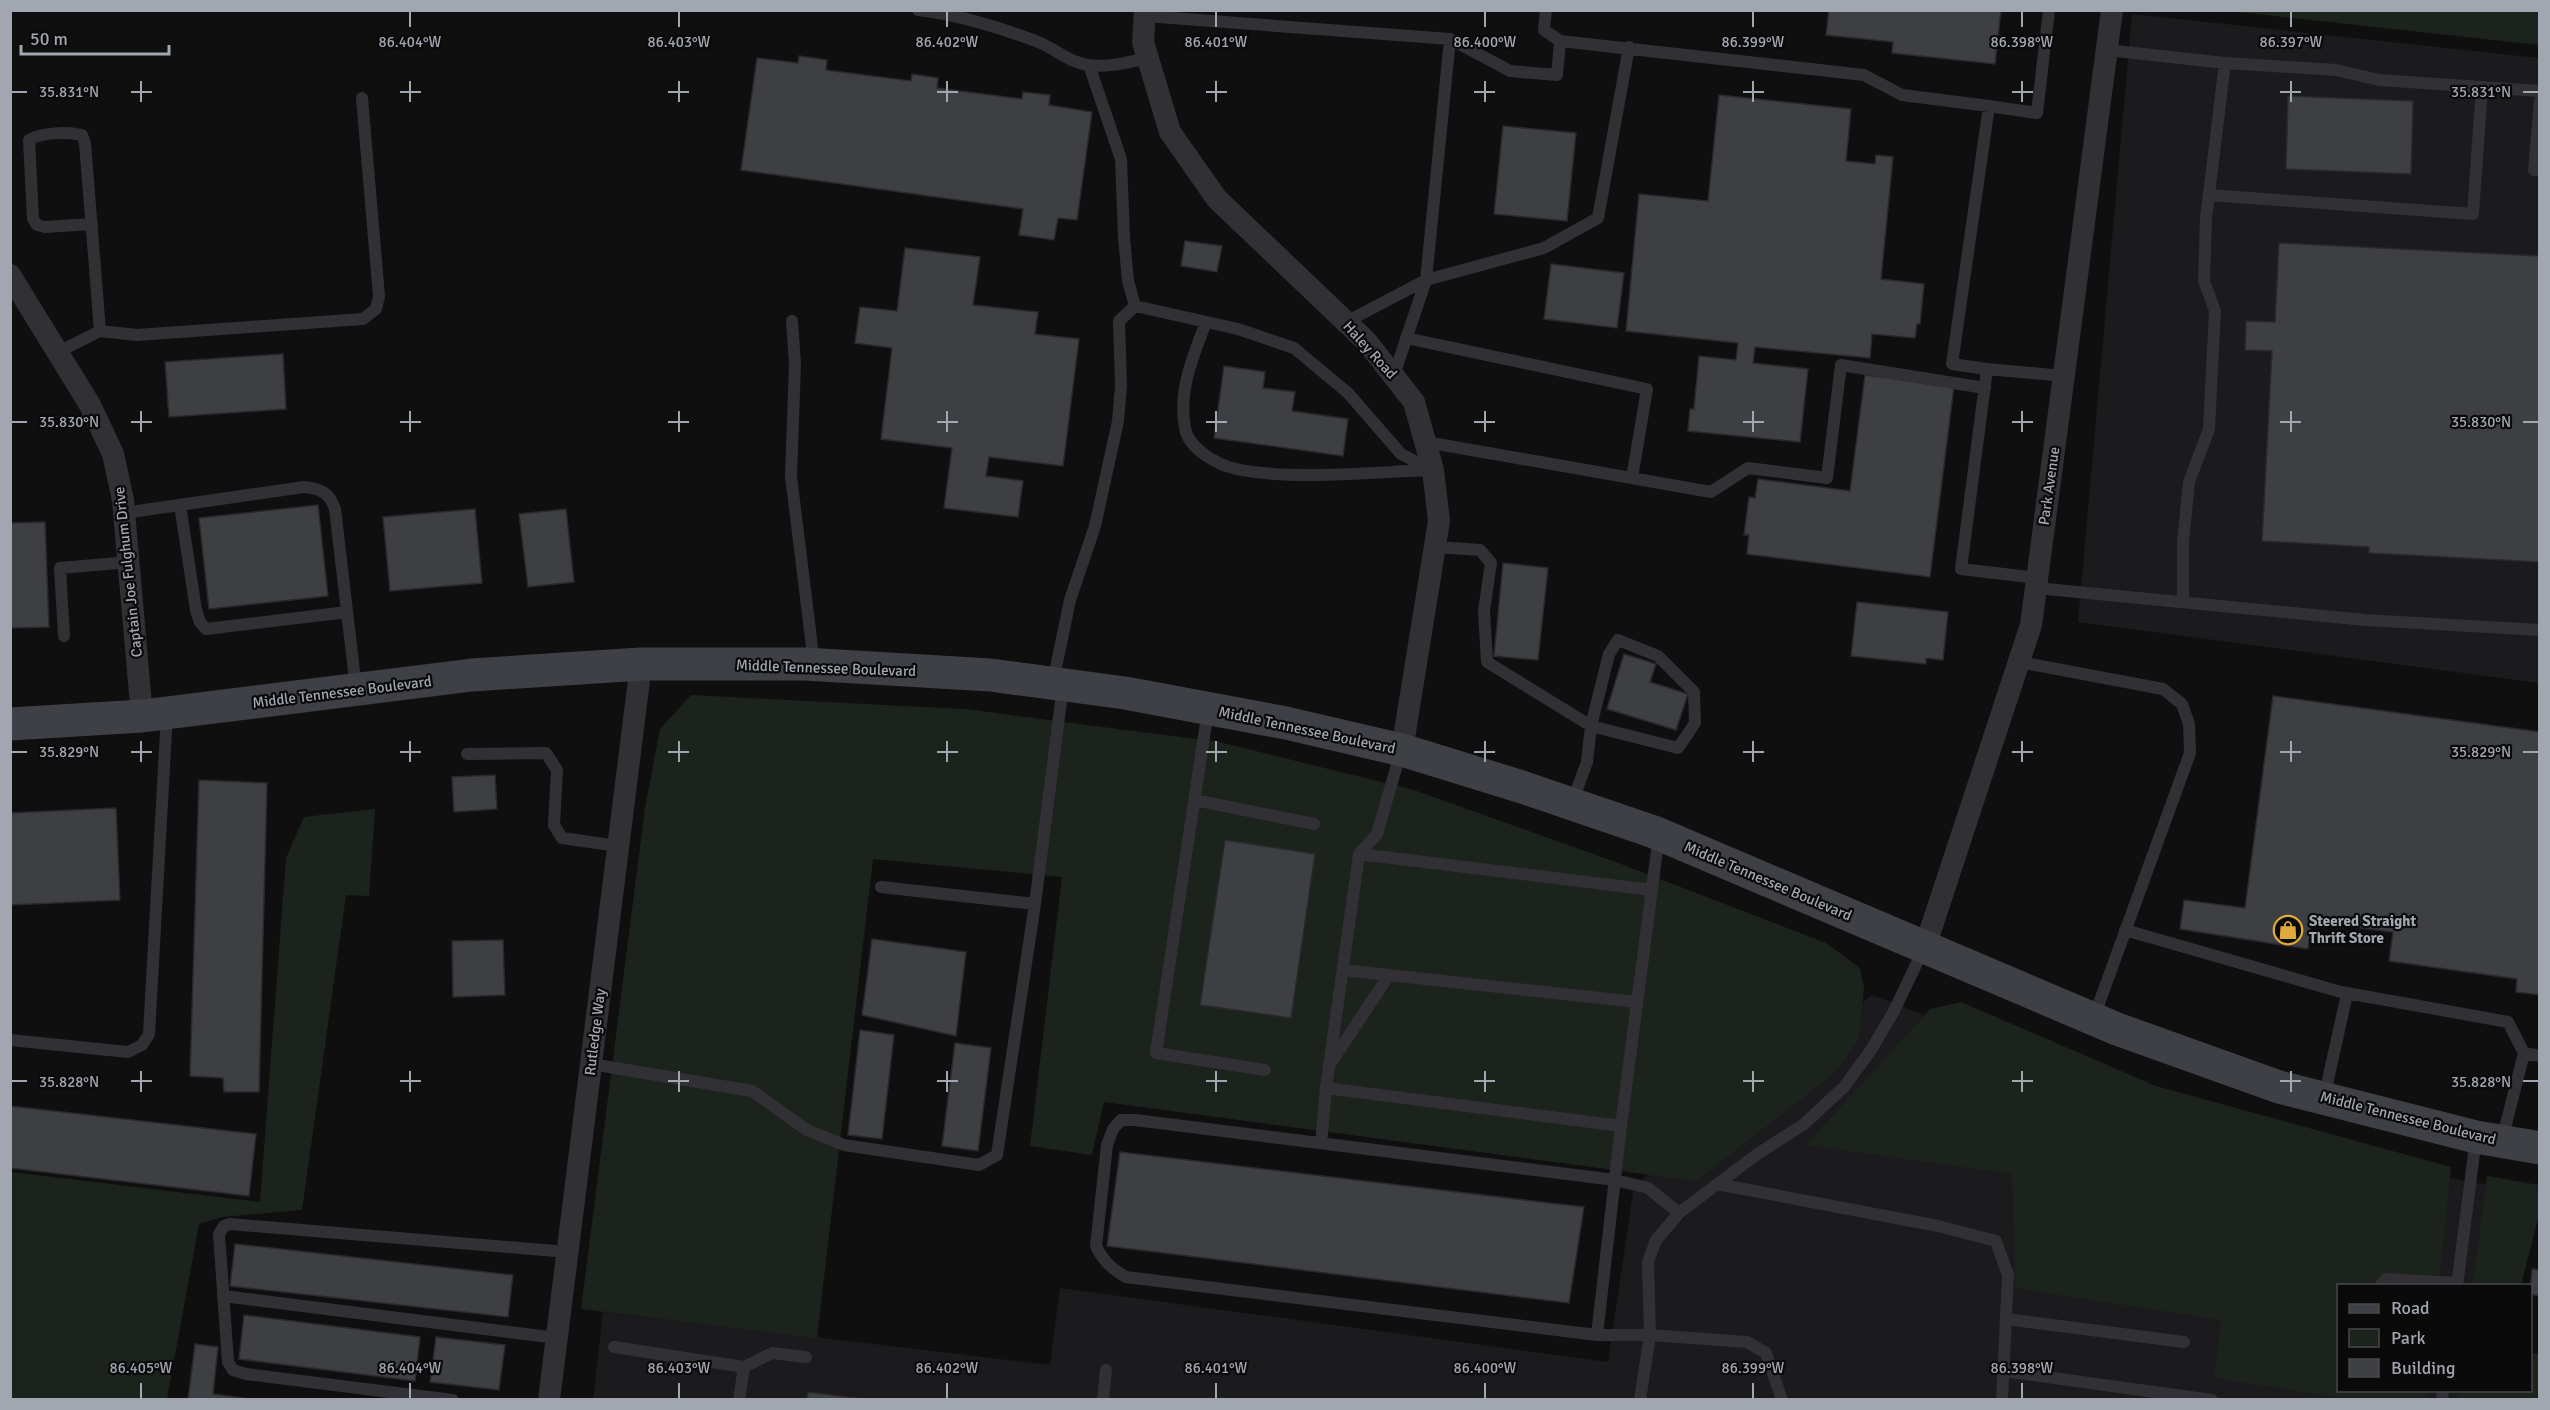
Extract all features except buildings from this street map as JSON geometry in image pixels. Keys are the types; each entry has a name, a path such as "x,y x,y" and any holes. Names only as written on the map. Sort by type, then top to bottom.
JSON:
{"main road":[{"name":"Middle Tennessee Boulevard","path":"10,724 155,715 472,675 640,664 815,664 990,675 1125,693 1286,723 1402,750 1572,804 1659,834 2093,1019 2279,1087 2489,1139 2540,1148"}],"street":[{"name":"Park Avenue","path":"1925,947 2031,625 2112,10"},
{"name":"Haley Road","path":"1145,13 1143,42 1170,132 1217,199 1367,342 1414,402 1433,470 1439,521 1402,750"},
{"name":"Captain Joe Fulghum Drive","path":"10,275 90,405 113,454 155,715"},
{"name":"Rutledge Way","path":"549,1400 640,664"}],"lane":[{"path":"918,10 952,15 1041,43 1069,60 1089,65 1114,65 1148,58"},
{"path":"1546,10 1544,30 1560,41 1864,75 1902,95 2037,113 2049,10"},
{"path":"1145,13 1191,15 1450,39 1510,71 1557,75 1560,41"},
{"path":"1394,375 1426,280 1450,39"},
{"path":"1346,322 1426,280 1544,248 1598,218 1629,47"},
{"path":"2107,50 2225,63 2336,70 2379,80 2540,91"},
{"path":"2183,602 2184,542 2189,482 2209,429 2216,311 2204,281 2209,195 2225,63"},
{"path":"1089,65 1121,159 1128,281 1135,306"},
{"path":"2209,195 2473,214 2482,87"},
{"path":"58,352 100,331 136,335 363,319 376,309 379,296 363,98"},
{"path":"2540,101 2534,170 2540,170"},
{"path":"1989,106 1952,364 2064,376"},
{"path":"92,224 45,227 37,225 33,219 29,140 35,137 73,133 82,135 85,143 92,224 100,331"},
{"path":"1135,306 1238,329 1294,348 1348,393 1401,454 1433,470"},
{"path":"591,1064 752,1091 807,1130 844,1145 979,1165 997,1155 1035,904 1058,684 1070,600 1095,526 1118,421 1121,386 1119,321 1135,306"},
{"path":"792,321 795,364 791,476 815,664"},
{"path":"1206,322 1185,380 1185,430 1201,454 1234,469 1283,474 1433,470"},
{"path":"1406,338 1647,389 1632,478"},
{"path":"1426,442 1711,492 1748,468 1827,478 1841,365 1985,388"},
{"path":"1987,369 1960,570 2036,583 2183,602 2365,620 2540,630"},
{"path":"124,513 304,487 321,489 331,498 335,509 356,690"},
{"path":"180,505 196,610 206,629 347,612"},
{"path":"1435,547 1480,550 1491,563 1484,611 1487,662 1591,726 1678,748 1695,723 1694,692 1658,656 1618,640 1609,654 1591,726 1587,762 1572,804"},
{"path":"64,636 60,568 129,562"},
{"path":"2019,662 2163,689 2182,704 2189,724 2190,753 2093,1019"},
{"path":"1209,708 1156,1053 1265,1070"},
{"path":"10,1040 128,1052 142,1045 149,1034 155,715"},
{"path":"1321,1143 1326,1088 1359,854 1377,834 1402,750"},
{"path":"467,754 546,753 557,770 554,825 562,838 618,846"},
{"path":"1195,800 1314,825"},
{"path":"1597,1335 1621,1126 1659,834"},
{"path":"1359,854 1652,890"},
{"path":"881,887 1035,904"},
{"path":"2126,930 2347,994 2508,1022 2524,1053 2489,1139 2457,1284 2386,1279 2382,1284"},
{"path":"1640,1400 1650,1335 1647,1262 1656,1240 1679,1213 1804,1124 1844,1087 1871,1050 1894,1011 1925,947"},
{"path":"1342,970 1637,1002"},
{"path":"1330,1064 1389,975"},
{"path":"2324,1098 2347,994"},
{"path":"2524,1053 2540,1056"},
{"path":"1326,1088 1621,1126"},
{"path":"1679,1213 1648,1188 1615,1180 1121,1120 1113,1129 1107,1145 1096,1246 1101,1258 1113,1270 1126,1277 1597,1335 1650,1335 1747,1342 1766,1353 1782,1400"},
{"path":"1717,1184 1938,1226 1996,1241 2008,1275 2002,1400"},
{"path":"453,1400 246,1374 233,1370 228,1362 219,1234 224,1226 230,1224 567,1252"},
{"path":"223,1296 557,1338"},
{"path":"2006,1319 2184,1342"},
{"path":"614,1347 744,1366 772,1353 806,1357"},
{"path":"739,1400 744,1366"},
{"path":"1103,1400 1106,1370"},
{"path":"2003,1371 2212,1400"}],"shaded area":[{"path":"2132,14 2539,58 2539,683 2078,622"},
{"path":"1872,995 2237,1136 2529,1193 2519,1284 2337,1284 2337,1392 2507,1392 2506,1399 593,1400 603,1312 1050,1365 1060,1288 1608,1362 1634,1186"}],"green space":[{"path":"2230,11 2539,11 2539,45"},
{"path":"691,695 965,709 1219,742 1414,790 1613,861 1826,943 1860,968 1864,988 1859,1038 1836,1072 1696,1181 1104,1102 1092,1155 1030,1146 1062,877 873,859 817,1338 581,1309 645,808 660,729"},
{"path":"375,809 369,896 346,895 302,1210 222,1217 199,1224 167,1399 11,1399 11,1172 260,1202 286,858 304,817"},
{"path":"1961,1002 2156,1086 2451,1167 2439,1284 2337,1284 2337,1392 2428,1392 2427,1399 2349,1399 2214,1378 2221,1320 2015,1288 2012,1174 1806,1145 1930,1009"},
{"path":"2487,1176 2539,1185 2539,1215 2521,1284 2473,1284"},
{"path":"2532,1353 2539,1354 2539,1399 2458,1399 2460,1392 2532,1392"}],"place":[{"name":"Steered Straight Thrift Store","path":"2288,930"}]}
